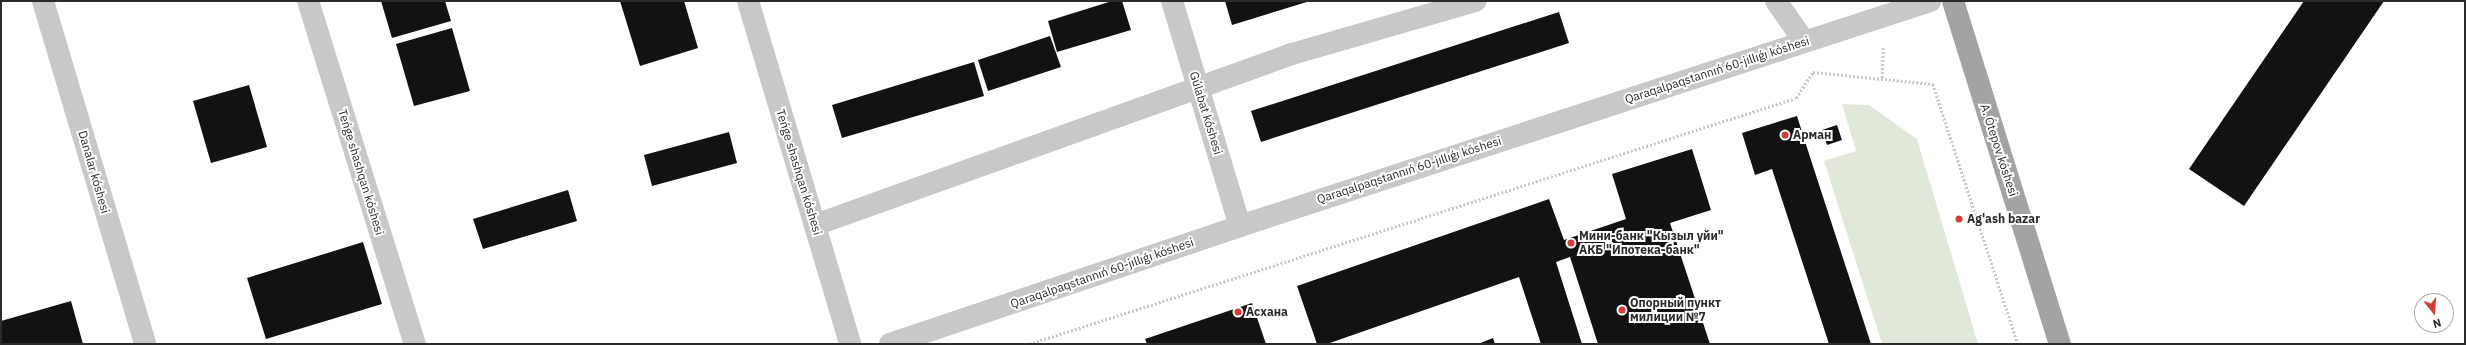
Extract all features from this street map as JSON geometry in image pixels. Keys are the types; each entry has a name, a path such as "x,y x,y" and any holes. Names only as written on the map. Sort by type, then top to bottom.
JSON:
{"main road":[{"name":"A. Ótepov kóshesi","path":"1953,1 2060,344"}],"street":[{"name":"Danalar kóshesi","path":"43,1 145,344"},
{"name":"Teńge shashqan kóshesi","path":"308,1 414,344"},
{"name":"Teńge shashqan kóshesi","path":"748,1 850,344"},
{"name":"Gúlabat kóshesi","path":"1172,1 1240,226"},
{"path":"815,225 1292,54 1476,1"},
{"path":"1776,1 1804,41"},
{"name":"Qaraqalpaqstannıń 60-jıllıǵı kóshesi","path":"890,344 1240,226 1930,1"}],"path":[{"path":"1882,78 1884,47"},
{"path":"1029,344 1796,98 1813,72 1933,84 2018,344"}],"green space":[{"path":"1842,104 1869,105 1917,139 1978,344 1882,344 1824,161 1856,151"}],"building":[{"path":"381,1 445,1 451,21 392,38"},
{"path":"620,1 684,1 698,48 640,66"},
{"path":"1112,1 1122,1 1131,30 1057,52 1048,21"},
{"path":"1225,1 1310,1 1232,25"},
{"path":"2304,1 2384,1 2244,206 2189,169"},
{"path":"1559,12 1569,43 1261,142 1251,111"},
{"path":"452,28 470,91 414,106 396,44"},
{"path":"1050,36 1061,67 988,91 978,60"},
{"path":"974,62 984,96 842,138 832,105"},
{"path":"249,85 267,147 211,163 193,101"},
{"path":"1797,116 1871,344 1829,344 1772,169 1755,175 1742,133"},
{"path":"1837,125 1842,140 1827,145 1822,130"},
{"path":"729,132 737,163 652,186 644,155"},
{"path":"1692,149 1711,210 1670,223 1710,344 1598,344 1570,257 1556,262 1582,344 1541,344 1519,277 1327,344 1317,344 1297,286 1549,199 1564,240 1626,219 1612,174"},
{"path":"568,190 577,221 483,249 473,219"},
{"path":"363,242 382,304 266,339 247,278"},
{"path":"71,301 83,344 1,344 1,321"},
{"path":"1252,303 1266,344 1147,344 1145,339"},
{"path":"1493,338 1495,344 1478,344"}],"place":[{"name":"Арман","path":"1785,135"},
{"name":"Ag'ash bazar","path":"1959,219"},
{"name":"Мини-банк \"Кызыл уйи\" АКБ \"Ипотека-банк\"","path":"1571,243"},
{"name":"Опорный пункт милиции №7","path":"1622,310"},
{"name":"Асхана","path":"1238,312"}]}
